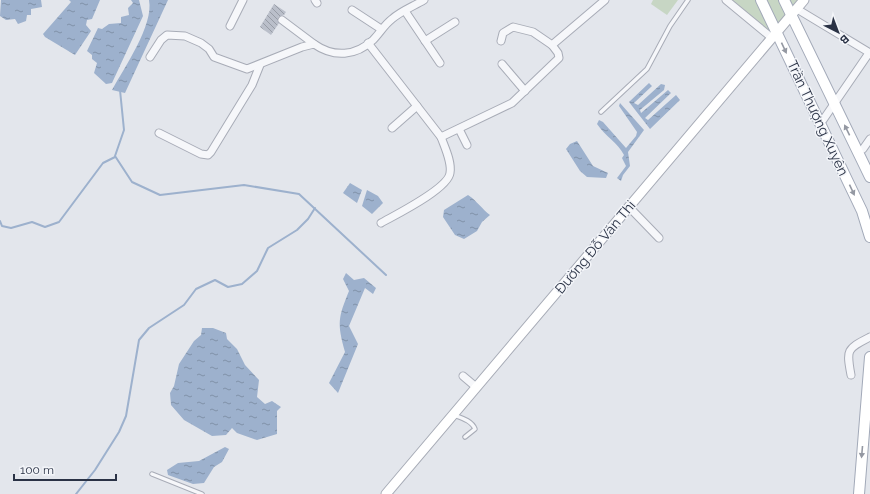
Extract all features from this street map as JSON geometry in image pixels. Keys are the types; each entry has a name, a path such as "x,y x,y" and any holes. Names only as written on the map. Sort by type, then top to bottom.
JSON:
{"main road":[{"name":"Trần Thượng Xuyên","path":"761,0 775,35 862,211 870,237"},
{"name":"Trần Thượng Xuyên","path":"784,0 794,12 834,104 870,177"},
{"path":"859,494 870,357"}],"street":[{"path":"230,26 243,0"},
{"path":"282,20 324,51 340,54 359,50 375,38 393,18 424,0"},
{"path":"552,45 605,0"},
{"path":"726,0 775,35"},
{"name":"Đường Đỗ Văn Thi","path":"386,494 804,0"},
{"path":"352,10 382,29"},
{"path":"405,11 440,63"},
{"path":"794,12 870,53 823,120"},
{"path":"425,41 455,22"},
{"path":"441,137 512,103 559,58 558,53 552,45 533,32 513,27 503,33 501,41"},
{"path":"150,57 161,40 167,35 185,36 209,49 214,57 242,69 260,65 302,47 314,44"},
{"path":"368,43 441,137 449,160 450,174 447,180 434,191 381,223"},
{"path":"502,64 525,91"},
{"path":"159,132 201,154 208,155 252,85 260,65"},
{"path":"392,128 417,106"},
{"path":"459,129 467,145"},
{"path":"863,149 870,139"},
{"path":"629,207 658,238"},
{"path":"851,375 847,356 850,350 854,346 870,338"},
{"path":"463,376 476,387"}],"lane":[{"path":"601,112 647,69 670,26 688,0"},
{"path":"453,415 475,426 475,429 465,437"},
{"path":"152,474 202,494"}],"green space":[{"path":"653,0 678,0 667,15 651,4"},
{"path":"730,0 804,0 773,36"}],"water":[{"path":"1,0 41,0 42,7 31,9 31,15 27,15 26,21 18,24 15,19 6,20 0,16"},
{"path":"69,0 100,0 92,19 87,20 86,25 91,31 75,55 45,37 43,34 71,2"},
{"path":"131,0 139,0 143,16 112,83 106,84 94,73 97,63 92,59 92,55 87,51 98,28 102,29 109,24 121,23 121,17 129,15 128,8 133,3"},
{"path":"149,0 168,0 125,93 112,90 143,34 147,22"},
{"path":"649,83 652,86 634,103 638,105 661,84 665,85 664,90 640,110 641,113 668,90 671,93 645,118 648,120 676,95 680,100 650,129 629,102"},
{"path":"620,103 644,130 628,152 630,166 623,175 621,181 617,178 626,166 622,158 624,155 597,124 599,120 603,122 626,148 636,136 637,132 619,106"},
{"path":"577,141 593,166 608,173 606,178 587,177 580,171 566,149 570,144"},
{"path":"350,183 362,190 357,203 343,193"},
{"path":"367,190 378,196 383,203 372,214 362,206"},
{"path":"468,195 490,215 482,222 477,231 464,239 455,235 443,217 444,210"},
{"path":"346,273 354,280 364,278 376,288 373,294 365,288 349,326 358,344 338,393 329,383 345,352 340,321 349,291 343,279"},
{"path":"202,328 213,328 226,333 227,339 237,349 245,365 259,380 257,397 265,404 272,401 281,407 277,411 277,434 257,440 237,433 232,428 226,435 212,436 184,420 171,405 170,393 174,386 179,364 194,341 201,335"},
{"path":"225,447 229,449 222,462 214,467 204,483 193,484 168,475 167,470 178,463 199,461"}],"building":[{"path":"274,4 286,12 284,15 278,17 279,23 271,35 260,27"}],"waterway":[{"path":"120,90 124,130 115,156 132,182 160,195 244,185 299,194 386,275"},
{"path":"0,221 2,226 11,228 32,222 45,227 59,222 103,163 115,157"},
{"path":"76,494 95,470 119,432 126,416 139,340 149,328 184,305 196,289 215,280 228,287 242,284 257,271 268,248 297,230 308,219 315,208"}]}
